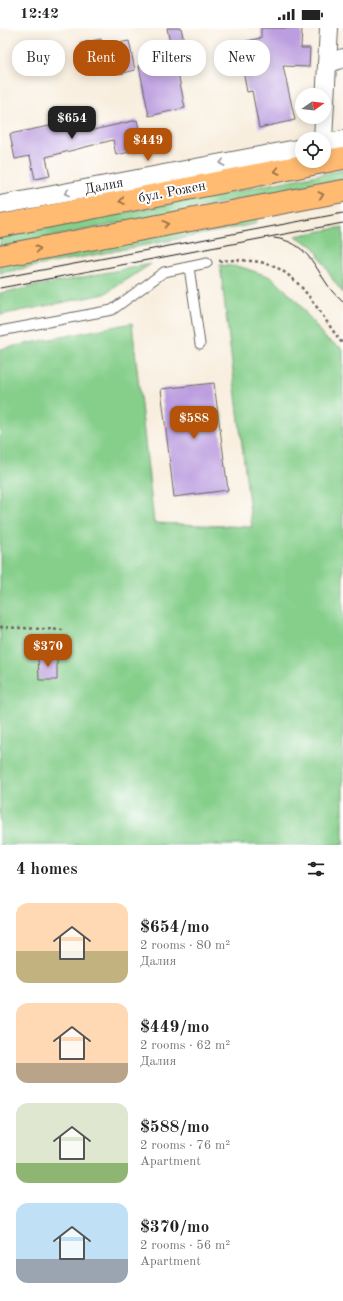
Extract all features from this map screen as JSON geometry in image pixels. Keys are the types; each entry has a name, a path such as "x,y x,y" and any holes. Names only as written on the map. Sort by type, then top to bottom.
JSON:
{"main road":[{"name":"бул. Рожен","path":"0,226 343,158"},
{"path":"0,256 343,190"}],"street":[{"path":"324,132 335,61 329,28"},
{"path":"331,143 343,140"},
{"name":"Далия","path":"0,205 295,149"}],"lane":[{"path":"0,331 112,310 164,272 207,263"},
{"path":"189,267 200,344"}],"path":[{"path":"207,263 228,260 251,261 273,266 291,278 306,293 343,344"},
{"path":"0,626 65,630"}],"green space":[{"path":"343,170 343,179 0,247 0,237"},
{"path":"258,217 255,224 0,273 0,266"},
{"path":"343,227 343,293 333,280 314,247 295,236"},
{"path":"151,264 105,294 0,315 0,293"},
{"path":"220,265 241,267 271,277 295,299 325,338 343,349 343,845 0,845 0,349 132,323 154,523 252,527"}],"building":[{"path":"167,28 181,28 184,40 169,40"},
{"path":"261,28 302,28 301,48 310,48 309,67 283,66 295,120 259,128 252,91 247,92 244,76 270,76 270,40 252,40 261,38"},
{"path":"130,46 135,70 130,71"},
{"path":"141,76 179,76 185,108 149,116"},
{"path":"84,109 89,131 137,120 144,149 116,155 113,140 46,157 50,176 35,179 30,156 15,159 10,134 59,124 57,116"},
{"path":"214,383 228,490 174,497 161,389"},
{"path":"57,655 57,680 39,680 38,656"}],"tram line":[{"path":"0,278 343,213"},
{"path":"0,288 343,223"},
{"path":"274,238 286,240 303,250 332,291 343,302"}]}
